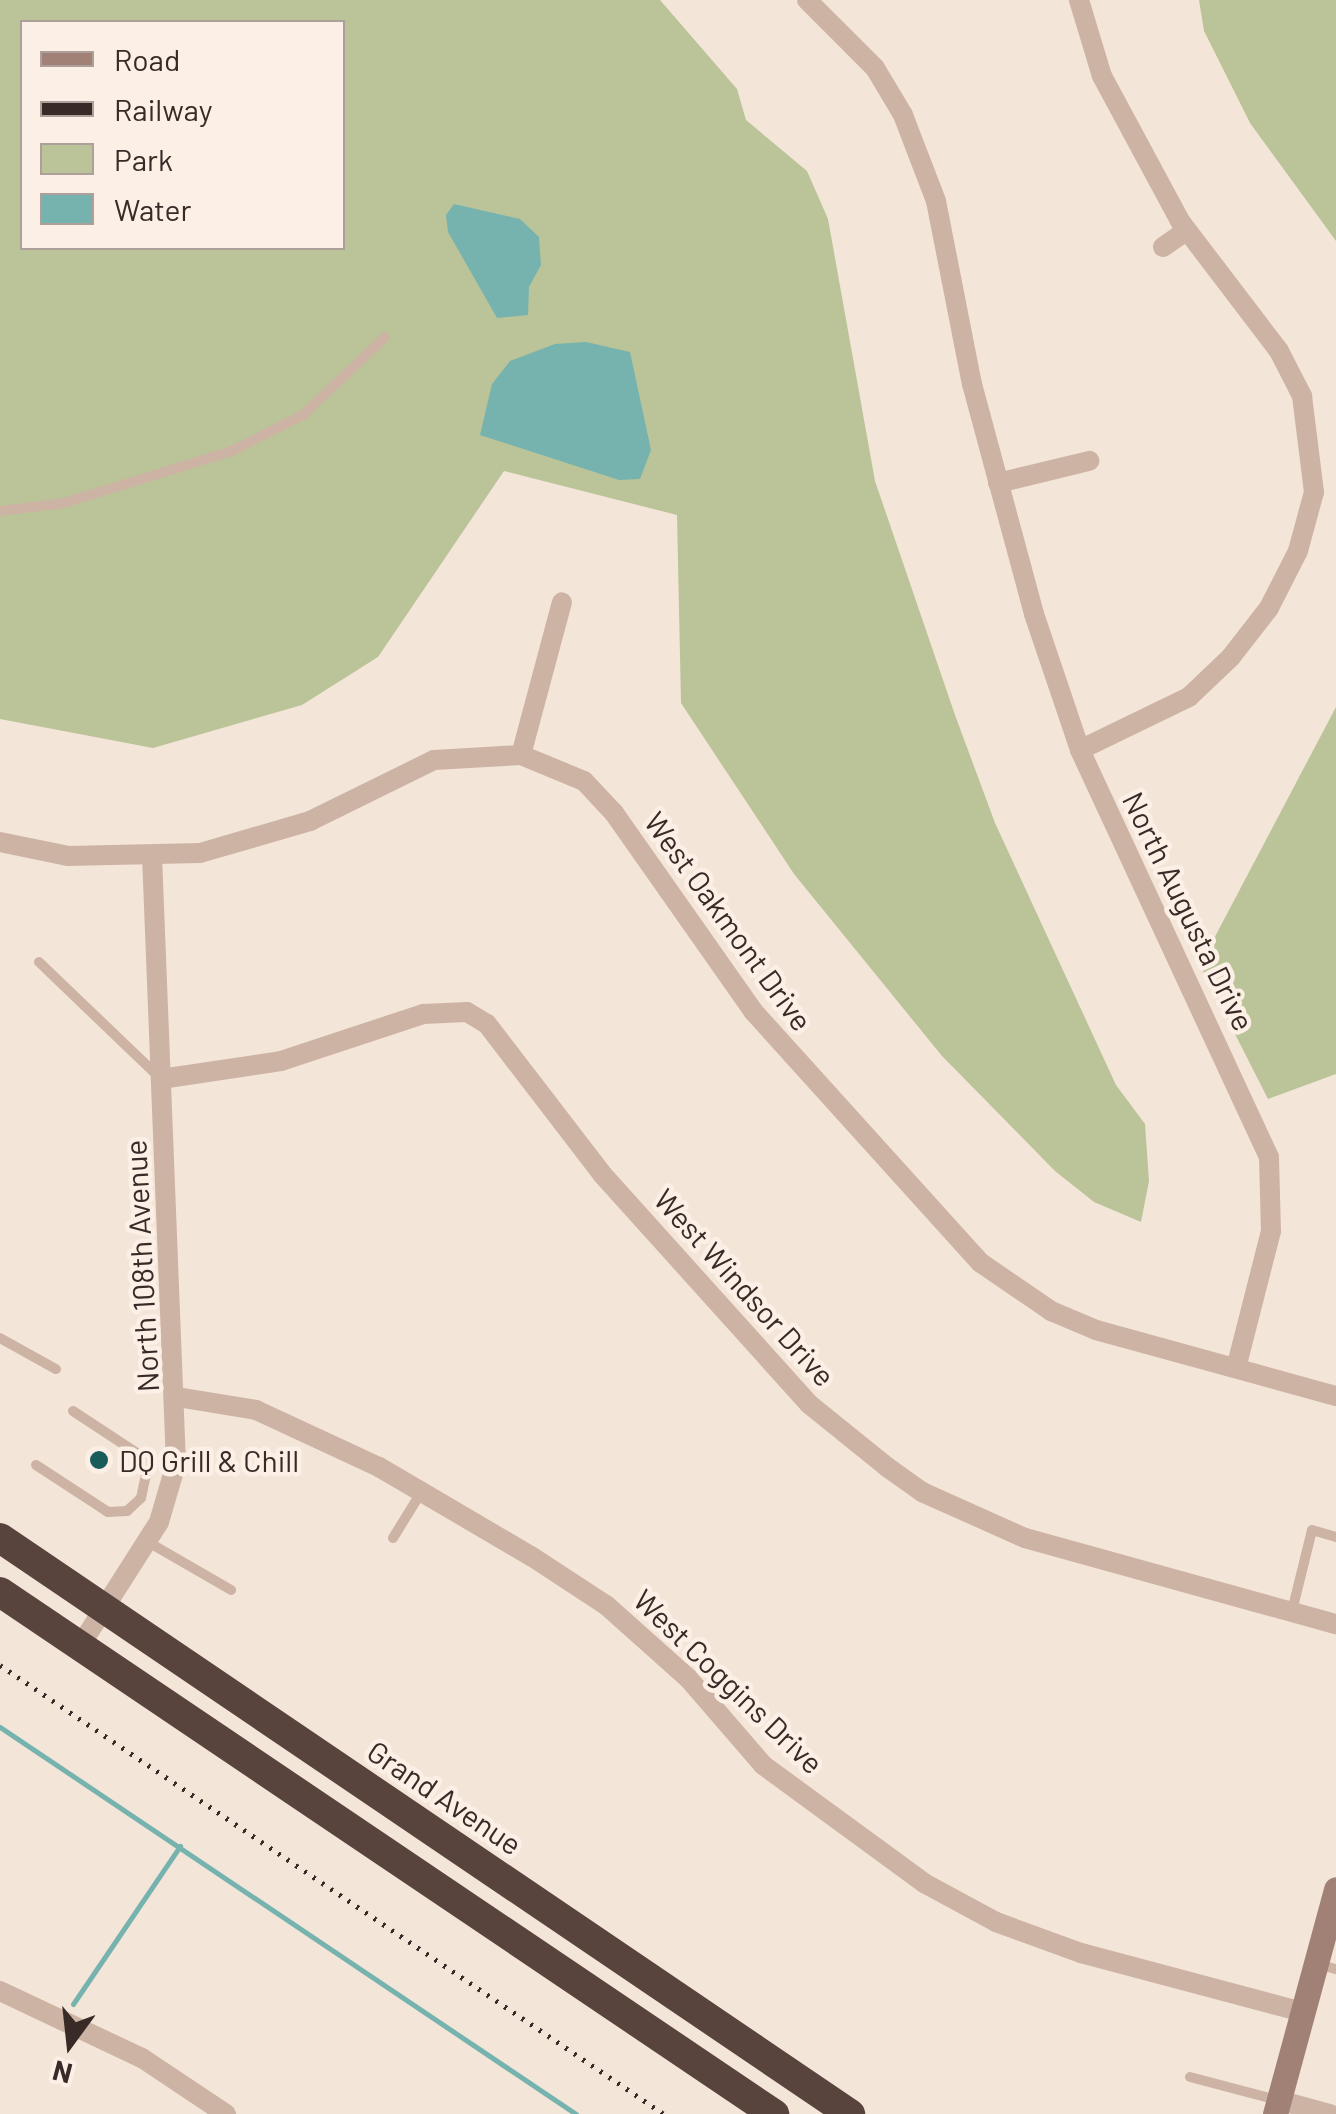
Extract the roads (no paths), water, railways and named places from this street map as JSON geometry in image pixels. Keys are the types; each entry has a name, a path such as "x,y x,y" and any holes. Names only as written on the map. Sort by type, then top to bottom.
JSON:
{"highway":[{"name":"Grand Avenue","path":"0,1538 850,2114"},
{"path":"0,1592 774,2114"}],"street":[{"name":"North Augusta Drive","path":"807,0 875,68 903,115 936,201 998,483 1080,750 1269,1157 1271,1232 1236,1368"},
{"path":"1080,0 1102,76 1186,231 1279,351 1302,396 1313,448 1310,519 1269,608 1232,658 1189,697 1080,750"},
{"path":"1164,246 1186,231"},
{"path":"998,483 1089,461"},
{"path":"521,755 562,602"},
{"name":"West Oakmont Drive","path":"0,842 68,856 152,856 256,840 434,760 521,755 584,781 614,812 754,1012 980,1262 1051,1311 1096,1330 1336,1396"},
{"name":"North 108th Avenue","path":"80,1646 148,1542 171,1494 177,1397 152,856"},
{"name":"West Windsor Drive","path":"161,1079 281,1061 424,1014 467,1012 487,1024 602,1174 796,1390 922,1492 1025,1538 1336,1624"},
{"name":"West Coggins Drive","path":"177,1397 240,1404 423,1490 606,1605 688,1678 763,1765 924,1883 996,1922 1081,1953 1303,2012"},
{"path":"1334,2112 1276,2107 1303,2012 1326,1966 1336,1889"},
{"path":"0,1991 142,2058 226,2114"}],"lane":[{"path":"0,510 64,503 232,451 303,415 386,336"},
{"path":"39,962 161,1079"},
{"path":"0,1338 56,1369"},
{"path":"36,1465 108,1512 126,1511 140,1498 149,1461 73,1411"},
{"path":"393,1538 423,1490"},
{"path":"1292,1612 1312,1530 1336,1537"},
{"path":"148,1542 231,1590"},
{"path":"1190,2077 1276,2107"}],"water":[{"path":"454,204 520,219 539,237 541,265 529,287 528,315 497,318 448,232 446,215"},
{"path":"586,342 630,352 651,450 640,479 619,480 480,435 492,384 510,361 555,344"}],"waterway":[{"path":"0,1727 576,2114"},
{"path":"73,2004 180,1846"}],"railway":[{"path":"0,1665 664,2114"}],"place":[{"name":"DQ Grill & Chill","path":"99,1460"}]}
